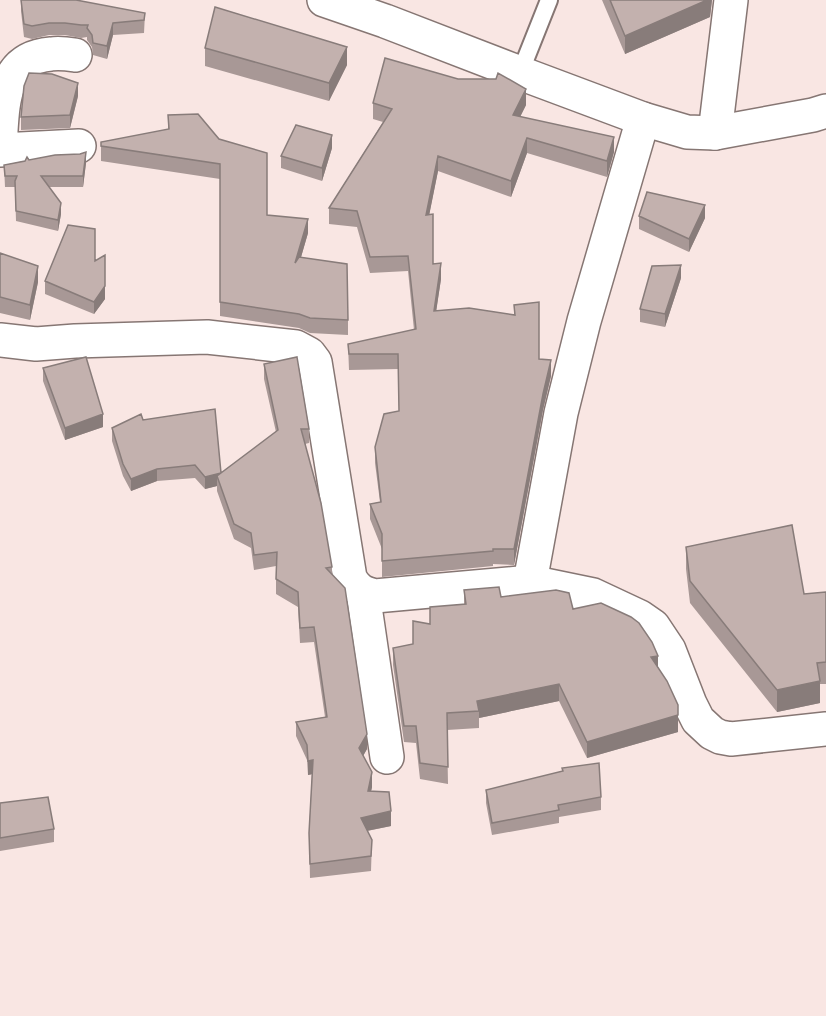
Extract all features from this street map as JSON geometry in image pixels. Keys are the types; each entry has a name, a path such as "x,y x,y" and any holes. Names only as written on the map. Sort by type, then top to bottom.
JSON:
{"street":[{"path":"324,0 643,118 687,132 715,133 826,111"},
{"path":"715,133 731,0"},
{"path":"75,55 39,56 28,60 15,70 6,86 0,148 80,146"},
{"path":"530,582 561,413 584,321 643,118"},
{"path":"0,340 36,344 207,337 296,347 309,354 315,362 350,578 355,587 363,593 375,596 530,582 593,595 634,614 653,626 669,650 698,720 712,733 731,739 826,729"},
{"path":"363,593 387,757"}],"lane":[{"path":"520,73 549,0"}],"building":[{"path":"21,0 76,0 145,13 144,20 113,23 107,46 93,43 88,25 49,23 32,26 24,24"},
{"path":"610,0 707,0 625,36"},
{"path":"215,7 347,47 329,83 205,48"},
{"path":"385,58 458,79 496,79 498,73 526,89 513,115 614,137 607,161 527,138 511,181 438,156 426,215 433,214 433,264 441,263 434,311 469,308 515,315 514,305 539,302 539,359 551,360 514,549 493,549 493,551 382,561 382,534 370,504 381,502 375,447 384,414 399,411 398,354 349,354 348,344 416,329 408,256 370,257 357,211 329,208 392,109 373,103"},
{"path":"29,73 52,74 78,83 70,115 21,117 24,86"},
{"path":"198,114 219,139 267,153 267,215 308,219 295,263 299,257 347,264 348,320 310,318 299,314 220,302 220,164 101,146 101,142 169,129 168,115"},
{"path":"296,125 332,135 322,168 281,156"},
{"path":"86,152 83,176 41,176 61,203 58,220 16,211 15,181 17,176 5,176 4,165 25,161 27,157 29,160"},
{"path":"647,192 705,205 689,239 639,216"},
{"path":"68,225 95,229 95,261 105,255 105,286 94,302 45,281"},
{"path":"0,253 38,266 30,305 0,297"},
{"path":"681,265 665,314 640,309 652,266"},
{"path":"86,357 103,414 65,428 43,368"},
{"path":"297,357 309,429 301,429 321,503 332,567 326,568 345,588 367,734 359,748 372,772 368,791 389,792 391,811 361,818 372,840 371,856 310,864 309,833 313,760 308,761 307,745 296,722 327,717 314,627 300,628 298,592 276,579 277,552 254,555 251,533 234,524 217,476 278,430 264,364"},
{"path":"215,409 221,473 205,477 195,465 157,469 131,479 123,464 112,428 141,414 143,420"},
{"path":"792,525 804,594 826,592 826,662 817,663 820,681 777,690 690,581 686,547"},
{"path":"499,587 501,597 556,590 569,593 573,609 601,603 631,617 639,623 652,642 658,656 651,657 667,681 678,705 678,715 587,742 559,684 477,701 479,711 447,713 448,767 420,763 416,726 404,726 393,648 413,644 413,621 430,624 430,607 466,604 464,590"},
{"path":"599,763 601,797 558,805 559,810 492,823 486,790 563,771 562,768"},
{"path":"48,797 54,829 0,838 0,803"}]}
